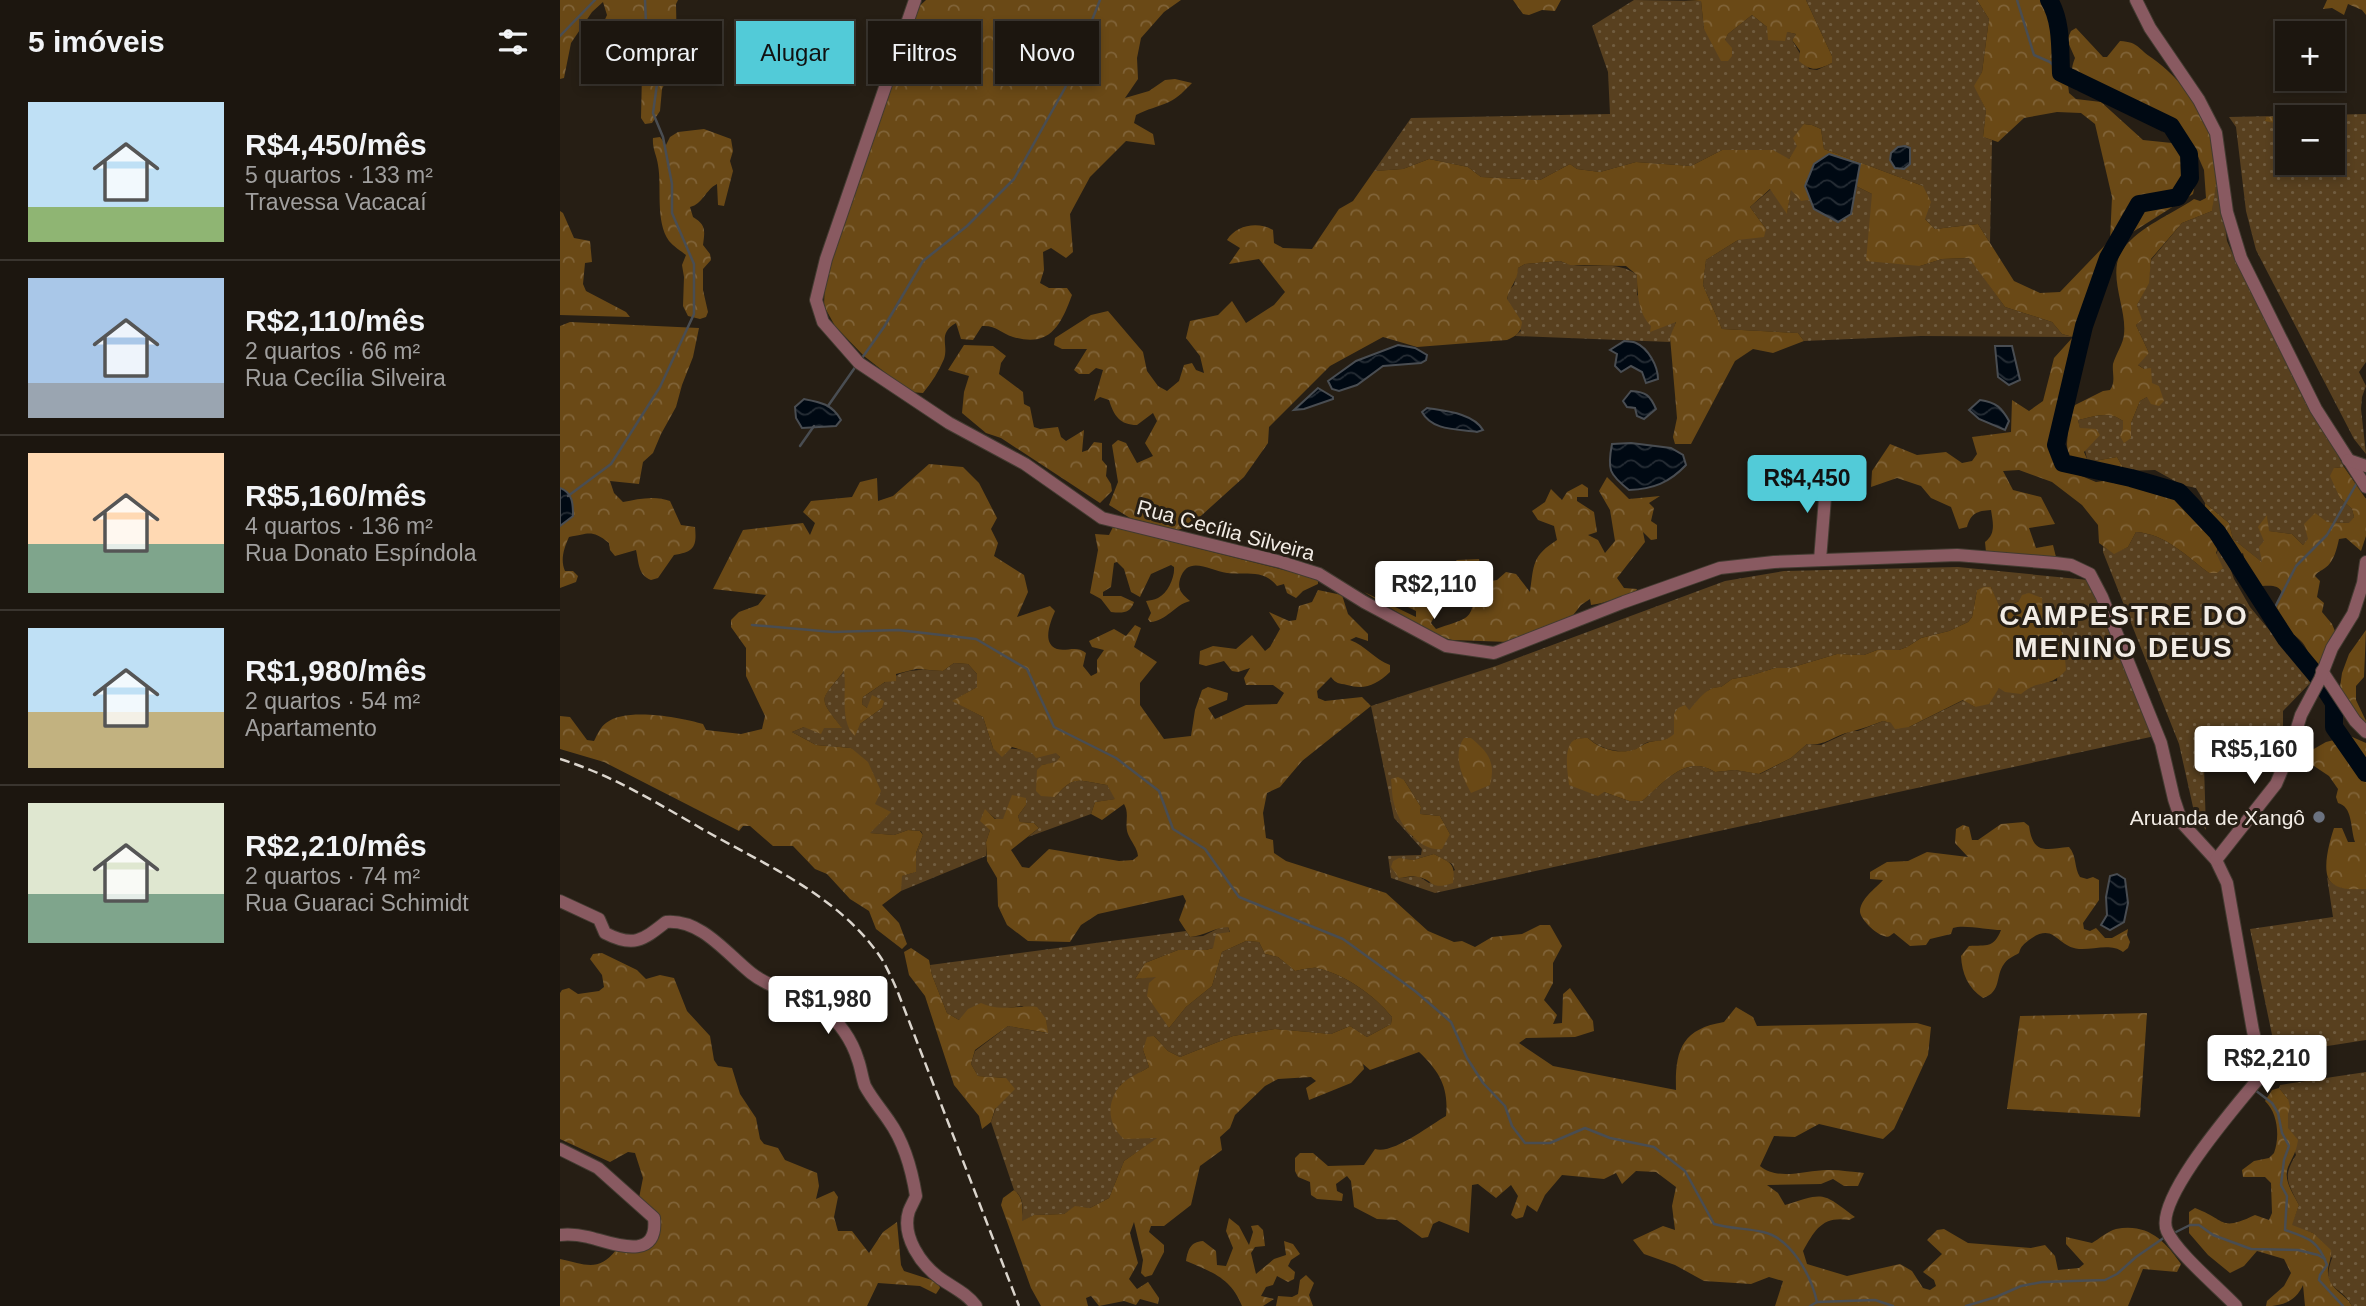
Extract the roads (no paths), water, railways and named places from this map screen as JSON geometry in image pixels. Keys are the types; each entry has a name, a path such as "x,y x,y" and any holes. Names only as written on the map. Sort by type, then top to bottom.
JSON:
{"street":[{"name":"Rua Cecília Silveira","path":"915,0 826,259 816,300 823,321 859,363 949,423 1026,464 1102,518 1281,562 1319,574 1364,602 1446,646 1494,653 1720,568 1820,560 1957,555 2071,565 2090,574 2102,597 2161,743 2182,823 2216,860"},
{"path":"2136,0 2150,28 2199,100 2216,133 2227,212 2241,258 2316,409 2356,466 2365,486"},
{"path":"1820,560 1828,473"},
{"path":"2236,1306 2173,1243 2165,1227 2168,1203 2195,1158 2259,1078 2261,1063 2227,883 2216,860 2276,784 2301,715 2332,648 2353,614 2366,562"},
{"path":"2321,675 2366,732"},
{"path":"560,901 599,919 605,933 627,942 651,936 666,922 683,924 723,946 761,981 806,999 840,1024 858,1058 864,1083 891,1123 905,1152 916,1196 908,1213 908,1228 916,1253 926,1267 942,1280 957,1287 976,1306"},
{"path":"560,1149 598,1168 654,1217 655,1227 650,1240 640,1246 629,1247 587,1237 560,1235"}],"water":[{"path":"1898,147 1910,148 1910,164 1904,169 1895,168 1890,160 1891,153"},
{"path":"1829,154 1860,164 1851,214 1838,222 1814,209 1805,186 1814,164"},
{"path":"1624,341 1635,342 1648,353 1658,379 1646,383 1642,372 1631,366 1621,372 1615,366 1617,354 1610,350"},
{"path":"1398,345 1415,348 1427,355 1426,360 1421,363 1383,366 1357,385 1339,391 1332,389 1328,381 1356,361"},
{"path":"1995,346 2012,346 2020,380 2009,385 1998,377"},
{"path":"1318,388 1333,399 1294,410"},
{"path":"1631,391 1647,395 1654,404 1656,409 1644,419 1637,416 1635,408 1627,407 1623,401"},
{"path":"804,399 830,407 841,420 836,426 802,428 796,418 795,407"},
{"path":"1980,400 1998,406 2004,413 2009,421 2005,430 1979,419 1969,410"},
{"path":"1427,408 1466,416 1483,430 1477,432 1439,426 1432,423 1422,412"},
{"path":"1631,443 1671,448 1683,455 1686,465 1660,484 1629,490 1611,471 1610,460 1612,444"},
{"path":"560,488 570,496 573,516 560,526"},
{"path":"2117,874 2125,879 2128,903 2124,922 2110,930 2101,925 2107,915 2106,897 2110,876"}],"waterway":[{"path":"560,36 595,0"},
{"path":"568,496 611,464 660,387 694,314 694,264 672,213 672,184 663,137 653,113 658,77 646,24 645,0"},
{"path":"862,358 884,327 923,261 967,226 1014,179 1065,88 1100,0"},
{"path":"2017,0 2034,55 2050,62 2061,73"},
{"path":"2049,0 2058,26 2061,73 2171,126 2189,154 2190,178 2178,197 2139,204 2108,258 2084,326 2056,445 2063,463 2179,492 2217,532 2286,639 2316,675 2334,703 2334,727 2366,773"},
{"path":"828,406 856,366"},
{"path":"800,446 814,426"},
{"path":"2271,615 2296,566 2327,535 2358,481"},
{"path":"752,625 833,632 898,630 976,639 1027,669 1054,727 1116,758 1159,791 1173,829 1205,849 1239,897 1343,939 1415,991 1451,1022 1467,1058 1483,1083 1505,1106 1512,1126 1525,1143 1550,1143 1585,1128 1610,1138 1654,1147 1685,1171 1714,1224 1763,1232 1791,1250 1805,1270 1817,1302"},
{"path":"2255,1090 2272,1103 2289,1146 2281,1185 2287,1196 2285,1230 2306,1238 2320,1250 2327,1265 2319,1280 2343,1306"},
{"path":"2174,1233 2190,1225 2199,1225 2213,1235 2251,1249 2298,1250 2325,1259"},
{"path":"1966,1306 2021,1286 2042,1282 2105,1280 2117,1274 2165,1237"},
{"path":"1810,1306 1817,1302 1875,1300 1893,1306"}],"railway":[{"path":"560,759 634,790 778,870 825,901 866,938 883,961 897,990 1019,1306"}],"place":[{"name":"Aruanda de Xangô","path":"2319,817"}],"district":[{"name":"CAMPESTRE DO MENINO DEUS","path":"2124,631"}]}
